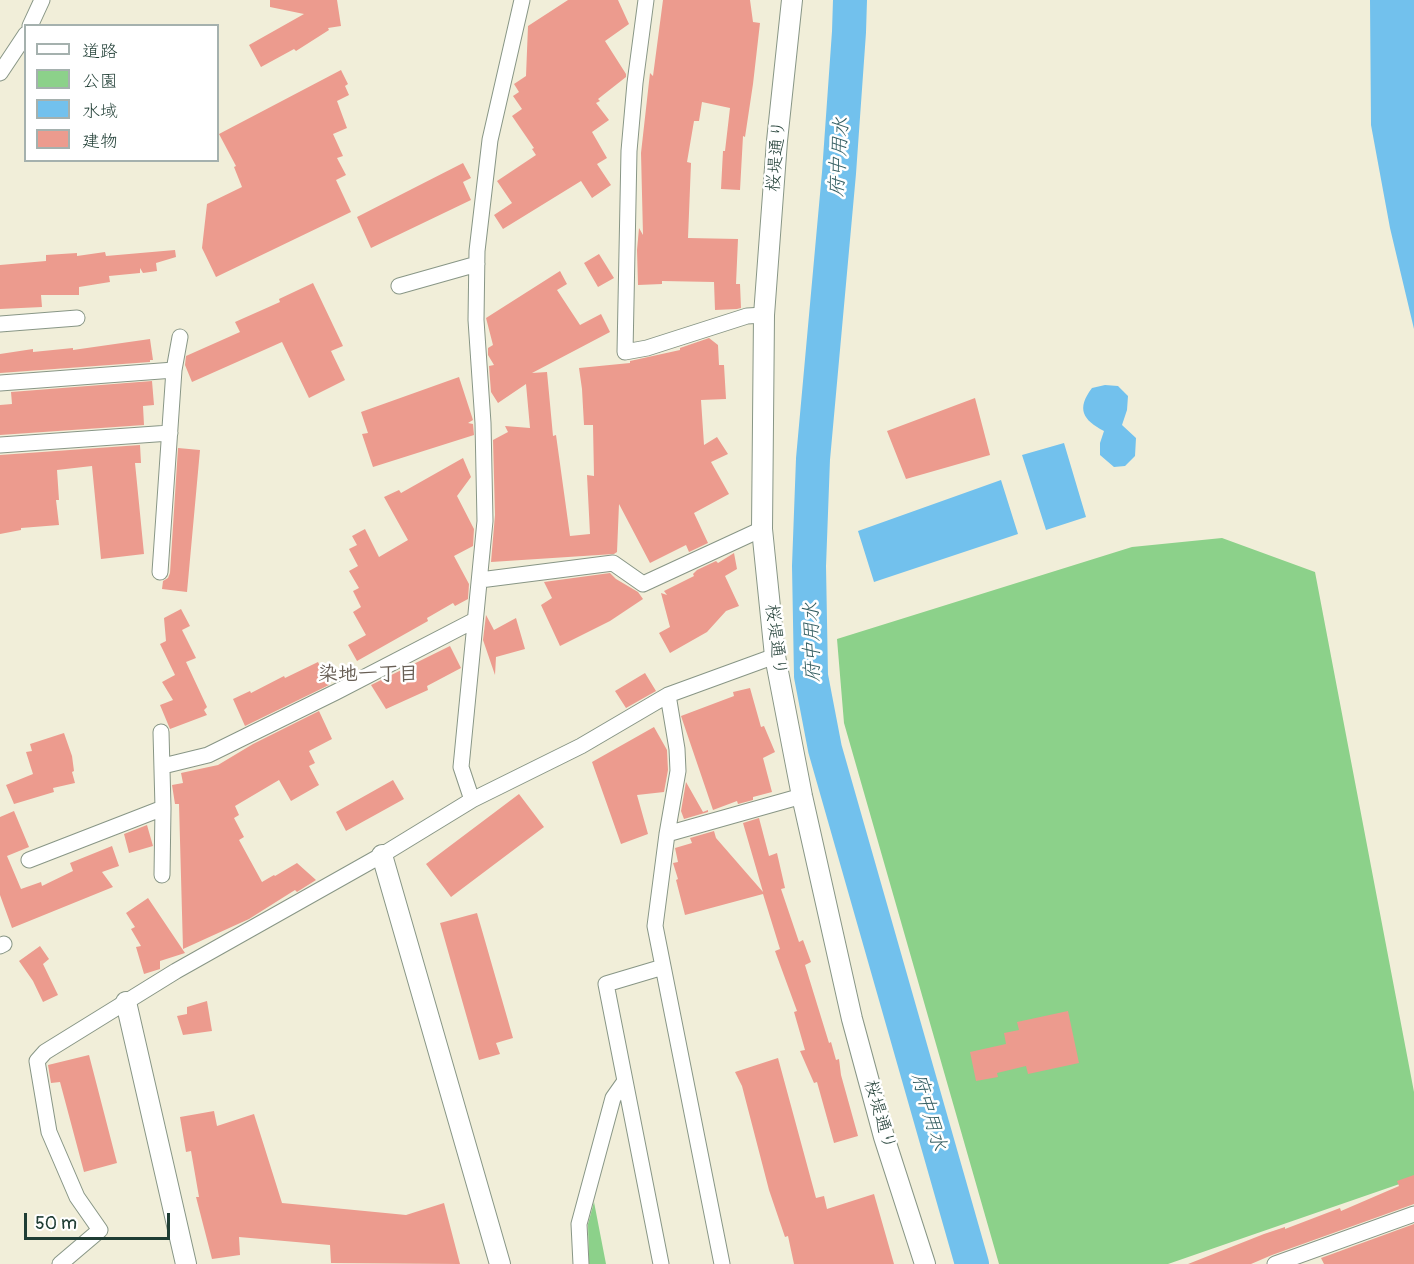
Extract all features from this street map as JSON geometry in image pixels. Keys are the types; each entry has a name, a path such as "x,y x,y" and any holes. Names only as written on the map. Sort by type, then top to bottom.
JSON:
{"street":[{"path":"31,24 42,0"},
{"path":"472,800 461,767 485,521 483,423 476,321 477,264 490,140 522,0"},
{"path":"646,0 629,151 625,352 647,348 747,316 764,315"},
{"name":"桜堤通り","path":"792,0 777,141 764,315 762,529 775,656 802,796 852,1019 884,1137 925,1264"},
{"path":"0,74 24,37"},
{"path":"399,286 477,264"},
{"path":"0,324 77,318"},
{"path":"160,573 174,370 180,337"},
{"path":"0,383 174,370"},
{"path":"0,446 170,433"},
{"path":"480,580 613,563 643,584 762,529"},
{"path":"163,766 208,755 475,620"},
{"path":"60,1264 100,1230 77,1197 50,1132 37,1061 45,1052 176,971 382,855 472,800 581,746 668,695 775,656"},
{"path":"668,695 677,749 678,771 655,926 722,1264"},
{"path":"161,732 162,875"},
{"path":"667,834 802,796"},
{"path":"29,860 163,808"},
{"path":"382,855 500,1264"},
{"path":"661,1264 606,984 663,967"},
{"path":"126,1002 186,1264"},
{"path":"580,1264 579,1224 613,1098 625,1081"},
{"path":"1275,1264 1309,1258 1414,1214"}],"green space":[{"path":"1222,538 1315,572 1414,1092 1414,1179 1168,1264 999,1264 844,723 837,639 1132,547"},
{"path":"594,1202 606,1264 589,1264 588,1224"}],"water":[{"path":"1370,0 1414,0 1414,329 1390,228 1371,125"},
{"path":"1105,385 1118,386 1128,396 1127,410 1122,425 1136,438 1135,456 1125,466 1114,467 1100,455 1100,443 1104,431 1091,423 1084,413 1084,402 1092,388"},
{"path":"1064,443 1086,517 1046,530 1022,455"},
{"path":"1001,480 1018,534 874,582 858,531"}],"building":[{"path":"270,0 337,0 341,26 328,28 329,30 296,51 294,49 261,67 249,45 304,14 270,7"},
{"path":"568,0 618,0 629,24 605,41 626,77 598,99 600,101 596,103 609,120 592,132 607,158 597,164 611,185 592,198 581,181 503,229 494,215 512,203 497,181 536,155 532,149 534,148 512,116 522,109 513,96 519,92 514,84 526,76 528,26"},
{"path":"663,0 750,0 753,22 760,23 745,137 743,136 740,190 721,189 723,151 725,151 730,108 702,102 699,121 694,121 687,162 691,163 688,238 738,239 736,284 740,284 741,308 737,309 715,310 714,282 662,281 662,284 638,285 639,228 643,235 641,153 650,73 653,76"},
{"path":"341,70 348,84 345,86 349,95 337,101 347,128 333,134 343,156 337,158 346,175 336,180 351,212 216,277 202,248 207,204 242,187 234,167 236,166 219,134"},
{"path":"463,163 471,178 463,182 471,200 371,248 357,217"},
{"path":"175,250 176,257 156,263 157,271 143,273 140,268 140,273 109,276 110,282 79,287 79,295 41,295 42,307 0,309 0,265 46,261 46,255 77,253 77,256 105,252 106,256"},
{"path":"599,254 614,278 598,287 584,263"},
{"path":"560,271 567,284 557,290 580,325 601,314 610,332 532,373 547,372 553,436 556,435 570,536 590,534 587,475 594,476 593,425 584,425 579,368 630,363 630,361 680,350 680,348 709,338 718,345 719,365 724,365 726,399 701,400 704,445 717,437 728,454 711,462 729,494 694,513 708,543 689,552 686,545 650,563 619,504 617,552 614,554 491,562 495,515 493,440 508,432 505,426 530,428 526,384 498,403 491,392 489,366 494,365 488,355 488,348 493,345 486,318"},
{"path":"313,283 343,346 331,351 345,380 309,398 282,342 192,382 185,365 186,356 240,332 235,322 280,302 279,299"},
{"path":"150,339 153,360 150,362 0,373 0,354 33,349 33,352 73,348 73,350"},
{"path":"459,377 473,420 468,423 473,424 474,435 373,467 362,434 368,433 361,412"},
{"path":"152,381 154,405 143,406 144,425 0,435 0,405 12,404 11,392"},
{"path":"975,398 990,455 906,479 887,431"},
{"path":"140,445 141,463 135,463 144,554 101,559 92,466 57,470 59,500 56,500 59,525 21,528 21,530 0,534 0,455"},
{"path":"178,448 200,450 187,592 162,589 163,581 170,573"},
{"path":"463,458 471,477 457,496 474,529 473,546 454,556 469,584 468,599 455,606 453,603 427,618 428,621 357,661 348,645 366,635 353,612 361,607 353,591 359,588 349,571 358,566 349,549 357,545 352,536 365,529 379,557 408,540 384,497 399,490 401,493"},
{"path":"734,553 737,569 725,576 739,606 726,611 707,632 670,653 659,633 670,627 661,593 667,595 664,591 694,576 697,570 716,561 718,563"},
{"path":"610,573 638,592 643,599 610,621 560,646 541,605 552,598 544,582"},
{"path":"181,609 190,626 182,630 196,658 186,662 207,707 204,710 207,715 170,729 160,705 173,700 162,682 175,675 160,644 166,641 164,618"},
{"path":"486,615 494,630 516,618 525,649 496,657 495,675 483,640"},
{"path":"450,646 461,668 427,686 428,690 386,709 371,685"},
{"path":"318,662 329,685 245,726 233,699"},
{"path":"645,673 656,691 626,708 615,691"},
{"path":"750,688 761,727 764,726 775,752 763,758 772,792 753,797 753,800 738,804 737,801 713,810 681,716 734,696 733,692"},
{"path":"319,711 332,739 309,751 315,763 309,766 319,785 291,801 279,780 235,806 239,815 234,818 244,837 239,840 262,882 297,863 316,880 297,892 295,890 249,919 183,949 179,804 175,804 172,785 183,783 181,773 218,765 253,744"},
{"path":"654,727 667,750 668,770 664,792 637,795 648,834 621,844 592,762"},
{"path":"64,733 72,756 75,783 53,788 54,792 14,804 6,785 33,774 26,752 32,751 30,744"},
{"path":"393,780 404,799 346,831 336,812"},
{"path":"686,782 703,812 708,810 708,812 684,819 681,811"},
{"path":"519,794 544,827 451,897 426,864"},
{"path":"14,811 29,847 7,856 21,889 41,882 42,886 73,871 70,863 112,846 119,866 102,872 113,887 12,928 0,895 0,817"},
{"path":"759,818 769,856 777,853 785,888 781,889 799,942 803,940 811,962 805,965 829,1043 831,1042 836,1060 839,1059 841,1075 858,1136 834,1143 817,1082 814,1083 800,1051 805,1050 794,1012 797,1011 775,951 780,949 763,894 685,915 676,880 678,879 673,863 678,862 675,848 692,843 690,838 714,831 716,838 763,892 743,823"},
{"path":"147,825 153,846 129,853 124,834"},
{"path":"148,898 185,953 160,961 160,969 144,974 136,947 141,946 131,929 135,927 126,913"},
{"path":"477,913 513,1038 496,1043 500,1054 479,1060 440,923"},
{"path":"40,946 49,959 43,964 58,995 43,1002 33,981 19,961"},
{"path":"207,1001 212,1031 183,1035 177,1016 187,1014 187,1007"},
{"path":"1068,1011 1079,1063 1028,1074 1026,1066 997,1073 998,1077 976,1081 970,1052 1006,1044 1004,1033 1019,1030 1017,1022"},
{"path":"89,1055 117,1163 84,1172 60,1082 51,1083 48,1065"},
{"path":"778,1058 816,1198 824,1196 827,1209 874,1194 894,1264 794,1264 788,1236 785,1237 769,1190 742,1086 735,1072"},
{"path":"214,1111 217,1126 254,1114 282,1203 406,1215 444,1203 460,1264 331,1263 330,1245 239,1237 240,1255 212,1259 196,1197 199,1197 191,1151 186,1152 180,1117"},
{"path":"1414,1175 1414,1204 1251,1264 1188,1264 1264,1234 1285,1227 1285,1229 1340,1208 1341,1211 1399,1186 1397,1181"},
{"path":"1414,1224 1414,1264 1324,1264 1321,1258"}],"waterway":[{"name":"府中用水","path":"850,0 839,173 813,459 809,566 811,676 825,749 972,1264"}],"district":[{"name":"染地一丁目","path":"368,675"}]}
